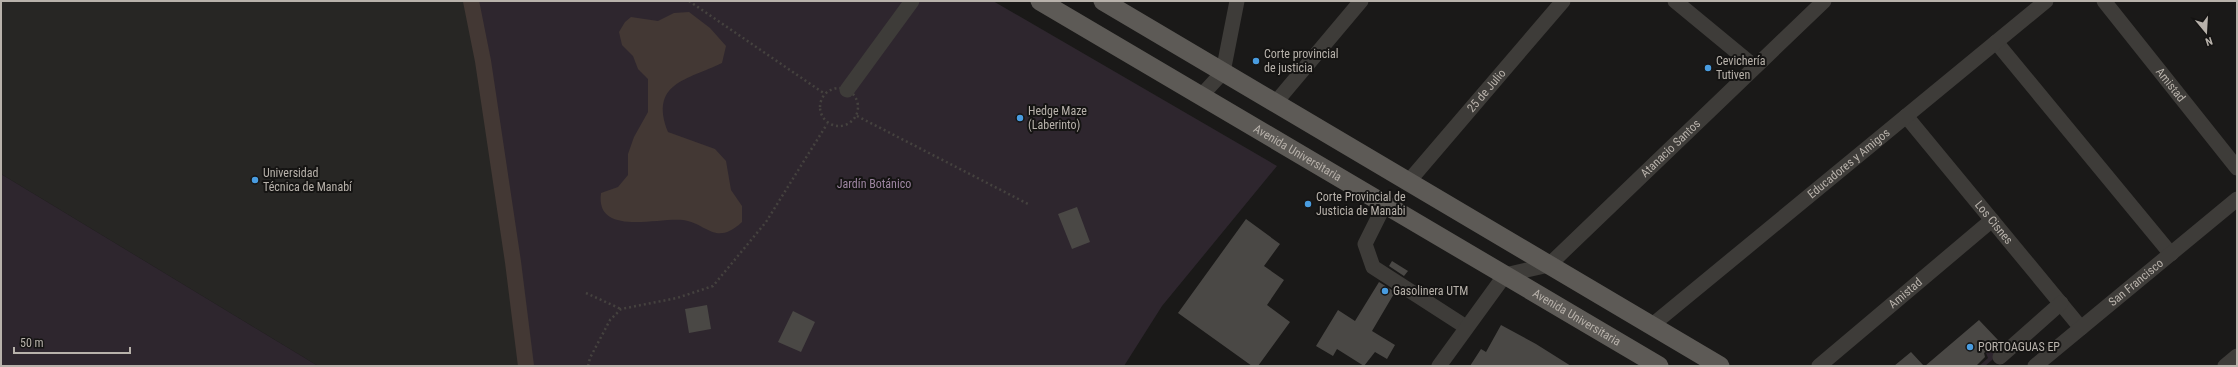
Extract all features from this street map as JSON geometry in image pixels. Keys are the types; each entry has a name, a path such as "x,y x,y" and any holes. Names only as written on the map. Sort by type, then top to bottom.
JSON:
{"main road":[{"name":"Avenida Universitaria","path":"1040,1 1659,366"},
{"path":"1103,1 1720,366"}],"street":[{"path":"848,90 912,1"},
{"path":"1201,96 1224,72 1237,1"},
{"path":"1276,102 1361,1"},
{"name":"25 de Julio","path":"1409,181 1563,1"},
{"path":"1675,1 1755,67"},
{"name":"Atanacio Santos","path":"1549,265 1824,1"},
{"name":"Educadores y Amigos","path":"1651,326 2046,1"},
{"name":"Amistad","path":"2104,1 2237,168"},
{"path":"1996,42 2171,254"},
{"name":"Los Cisnes","path":"1906,116 2081,328"},
{"name":"San Francisco","path":"2035,366 2237,199"},
{"path":"1384,204 1365,244 1373,267 1466,327"},
{"name":"Amistad","path":"1819,366 1992,220"},
{"path":"1439,366 1505,275 1549,265"},
{"path":"2000,357 2061,303"},
{"path":"2226,366 2237,356"}],"path":[{"path":"689,1 825,94"},
{"path":"836,88 848,90 858,101 857,116 844,127 827,124 819,109 825,94 836,88"},
{"path":"857,116 1030,205"},
{"path":"588,366 590,358 610,320 621,309 677,298 713,286 766,222 827,124"},
{"path":"586,293 621,309"}],"shaded area":[{"name":"Universidad Técnica de Manabí","path":"1,1 471,1 483,61 513,262 526,366 318,366 1,174"},
{"path":"689,12 710,28 726,46 722,63 685,79 675,86 668,93 664,103 663,116 668,132 715,149 726,161 731,190 742,206 742,222 725,233 711,232 691,222 683,220 630,222 618,220 608,215 602,207 601,193 618,187 628,175 628,154 634,137 648,112 648,79 638,69 633,56 622,45 619,32 625,22 631,17 658,21 674,13"}],"green space":[{"name":"Jardín Botánico","path":"471,1 993,1 1277,166 1162,306 1124,366 526,366 513,262 483,61"},
{"path":"1,174 318,366 1,366"},
{"path":"2000,342 2005,349 1985,366 1979,366 1988,358 1986,353"}],"building":[{"path":"1077,207 1090,242 1072,249 1058,214"},
{"path":"1246,219 1280,244 1264,266 1284,280 1267,305 1290,322 1258,366 1252,366 1178,313"},
{"path":"1392,261 1408,271 1404,276 1389,266"},
{"path":"1379,282 1395,292 1372,331 1395,345 1387,359 1375,352 1364,366 1337,349 1333,356 1316,346 1338,310 1355,321"},
{"path":"707,305 711,329 689,333 685,309"},
{"path":"793,311 815,322 801,352 778,342"},
{"name":"PORTOAGUAS EP","path":"1979,320 1998,340 1984,353 1985,357 1976,366 1925,366"},
{"path":"1501,325 1536,344 1571,366 1470,366 1481,349 1486,352"},
{"path":"1911,352 1924,366 1894,366"}],"waterway":[{"path":"471,1 483,61 513,262 526,366"}],"place":[{"name":"Corte provincial de justicia","path":"1256,61"},
{"name":"Cevichería Tutiven","path":"1708,68"},
{"name":"Hedge Maze (Laberinto)","path":"1020,118"},
{"name":"Universidad Técnica de Manabí","path":"255,180"},
{"name":"Corte Provincial de Justicia de Manabi","path":"1308,204"},
{"name":"Gasolinera UTM","path":"1385,291"},
{"name":"PORTOAGUAS EP","path":"1970,347"}]}
